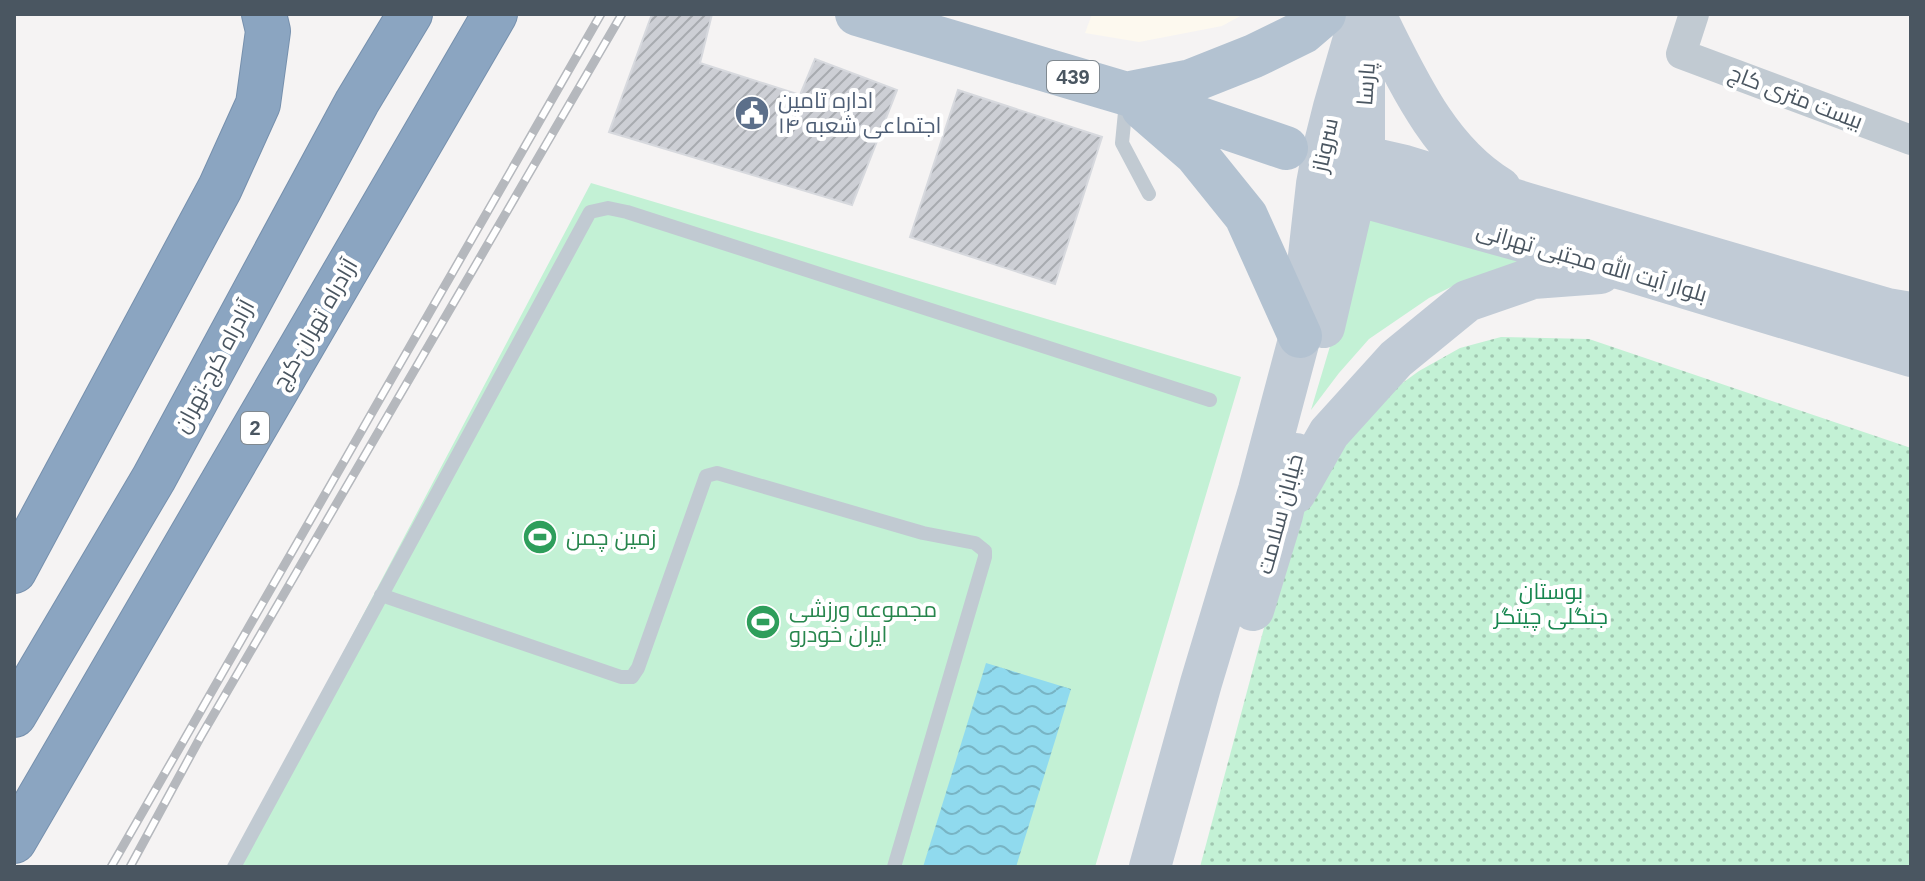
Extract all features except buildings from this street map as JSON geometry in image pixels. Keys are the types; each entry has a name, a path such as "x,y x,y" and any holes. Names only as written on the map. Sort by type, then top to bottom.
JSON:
{"highway":[{"path":"14,571 220,188 258,104 268,31 264,14"},
{"name":"آزادراه کرج-تهران","path":"14,715 154,478 357,102 410,14"},
{"name":"آزادراه تهران-کرج","path":"14,841 495,14"}],"main road":[{"name":"439","path":"857,14 1127,94 1329,166"},
{"path":"1127,94 1191,81 1254,56 1303,32 1324,14"},
{"path":"1372,16 1422,107 1451,144 1482,177 1525,203"},
{"name":"پارسا","path":"1334,107 1372,16"},
{"name":"پارسا","path":"1329,166 1364,70 1372,16"},
{"path":"1127,94 1196,154 1246,216 1300,336"},
{"name":"سروناز","path":"1329,166 1334,107"},
{"name":"بلوار آیت الله مجتبی تهرانی","path":"1329,166 1525,203 1887,309 1911,313"},
{"name":"بلوار آیت الله مجتبی تهرانی","path":"1329,166 1626,270 1911,356"},
{"name":"خیابان سلامت","path":"1150,867 1259,490 1300,336 1329,166"},
{"name":"خیابان سلامت","path":"1174,867 1282,515 1329,166"},
{"path":"1282,515 1329,433 1396,359 1467,301 1533,278 1626,270"}],"street":[{"name":"بیست متری کاج","path":"1694,14 1681,54 1911,140"}],"lane":[{"path":"1127,94 1122,143 1149,194"},
{"path":"234,867 590,212 608,208 627,212 1210,400"},
{"path":"381,595 621,677 632,677 638,668 706,476 717,473 923,533 975,543 985,551 985,557 894,867"}],"shaded area":[{"path":"1092,14 1244,14 1222,26 1139,42 1085,33"}],"green space":[{"name":"مجموعه ورزشی ایران خودرو","path":"591,183 1241,377 1095,867 230,867"},
{"path":"1368,219 1552,266 1459,283 1429,298 1369,339 1311,410"},
{"name":"بوستان جنگلی چیتگر","path":"1501,337 1589,339 1911,448 1911,867 1200,867 1295,512 1379,400 1419,371 1460,348"}],"water":[{"path":"986,663 1071,689 1016,867 923,867"}],"railway":[{"path":"111,867 601,14"},
{"path":"130,867 200,738 622,14"}],"place":[{"name":"اداره تامین اجتماعی شعبه ۱۴","path":"752,113"},
{"name":"زمین چمن","path":"540,537"},
{"name":"مجموعه ورزشی ایران خودرو","path":"763,622"}]}
